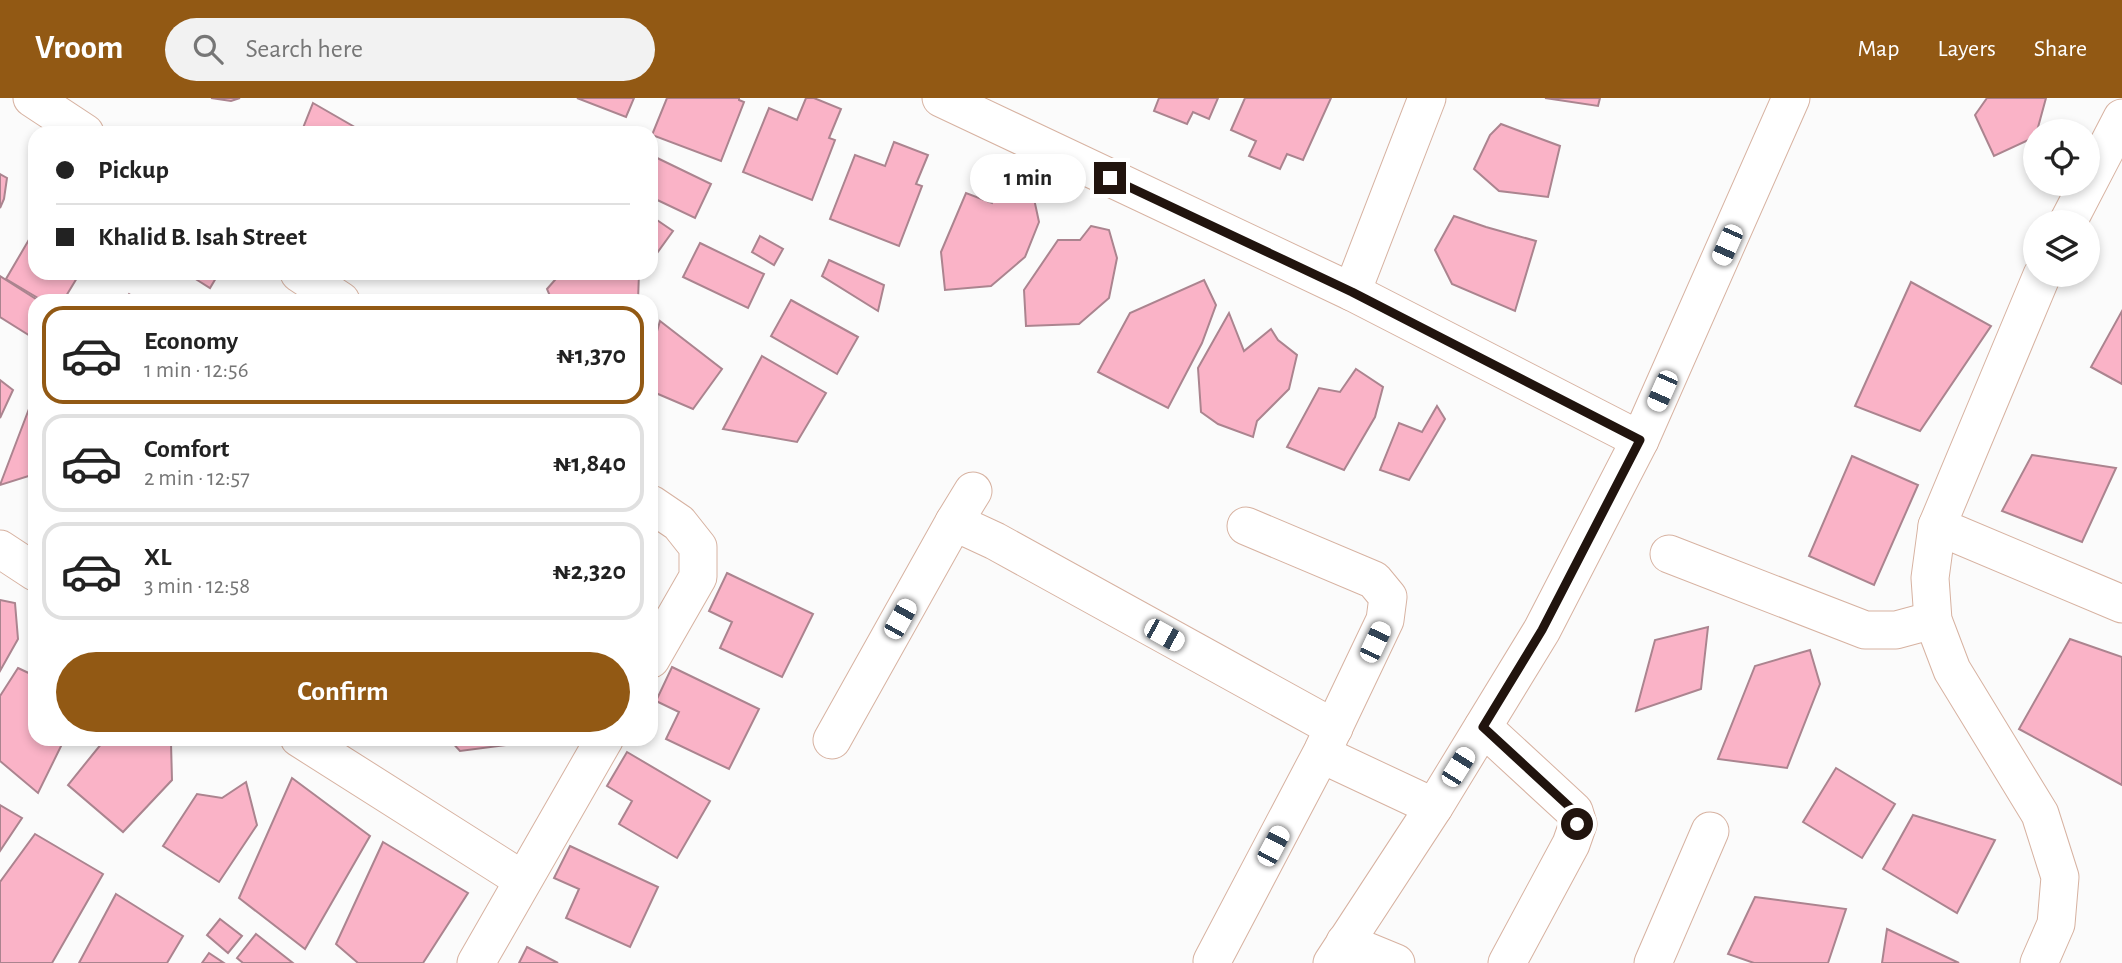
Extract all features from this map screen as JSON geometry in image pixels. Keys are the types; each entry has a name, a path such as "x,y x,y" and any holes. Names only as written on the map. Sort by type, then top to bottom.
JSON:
{"street":[{"path":"32,98 74,126"},
{"path":"941,98 1352,292 1640,440"},
{"path":"1352,292 1427,98"},
{"path":"1396,963 1338,953 1434,807 1542,630 1640,440 1791,98"},
{"path":"2074,210 2122,118"},
{"path":"310,280 330,294"},
{"path":"2037,287 1937,526 1930,578 1933,620 1952,670 2040,814 2060,877 2056,924 2039,963"},
{"path":"832,740 973,491"},
{"path":"658,509 679,523 698,547 698,577 658,647"},
{"path":"954,522 995,541 1434,807"},
{"path":"1212,961 1328,741 1385,620 1388,597 1374,580 1246,526"},
{"path":"1937,526 2122,604"},
{"path":"0,550 28,568"},
{"path":"1669,554 1865,631 1896,630 1933,620"},
{"path":"1483,727 1574,811 1577,824 1570,844 1507,963"},
{"path":"312,746 523,880"},
{"path":"476,963 600,746"},
{"path":"1653,963 1710,831"}],"building":[{"path":"211,98 240,98 231,101"},
{"path":"577,98 634,98 626,117"},
{"path":"667,98 739,98 744,102 721,161 658,137 658,126 656,126"},
{"path":"806,98 814,98 841,109 829,138 835,140 812,200 743,172 769,108 797,120"},
{"path":"1159,98 1218,98 1209,119 1193,112 1187,124 1154,111"},
{"path":"1245,98 1331,98 1303,160 1287,154 1280,169 1249,156 1256,141 1231,130"},
{"path":"1545,98 1600,98 1598,106"},
{"path":"1987,98 2046,98 2040,119 2023,119 2023,143 1994,156 1975,115"},
{"path":"313,103 353,126 304,126"},
{"path":"1501,124 1560,146 1548,197 1499,191 1474,169 1490,135"},
{"path":"894,142 928,155 916,184 922,186 899,246 830,219 855,155 885,166"},
{"path":"658,158 711,184 695,218 658,200"},
{"path":"0,174 7,178 0,208"},
{"path":"1014,181 1033,194 1039,222 1025,257 991,286 945,290 941,252 966,193 992,203 1001,182"},
{"path":"1454,216 1536,241 1515,311 1452,284 1435,250"},
{"path":"658,221 673,231 658,252"},
{"path":"1091,226 1109,230 1117,258 1109,298 1079,324 1026,326 1024,290 1058,240 1080,240"},
{"path":"760,236 783,249 774,265 752,252"},
{"path":"28,241 28,280 76,280 67,294 31,294 6,279"},
{"path":"700,243 764,274 748,308 683,277"},
{"path":"829,260 884,285 878,311 822,276"},
{"path":"0,276 28,294 28,335 0,317"},
{"path":"197,280 215,280 210,288"},
{"path":"555,280 639,280 638,294 549,294 547,289"},
{"path":"1204,280 1216,305 1202,343 1168,408 1098,372 1130,313"},
{"path":"1911,282 1991,326 1920,431 1855,406"},
{"path":"791,300 858,337 837,374 771,336"},
{"path":"2122,311 2122,384 2091,367"},
{"path":"1229,313 1244,351 1271,329 1278,340 1297,355 1289,389 1257,421 1253,437 1218,424 1201,412 1198,368"},
{"path":"660,321 722,369 693,409 658,394"},
{"path":"762,356 826,393 797,442 723,429"},
{"path":"1356,369 1383,387 1375,417 1344,470 1287,447 1319,388 1340,392"},
{"path":"0,380 13,390 0,418"},
{"path":"1437,406 1445,419 1409,480 1380,470 1399,423 1422,432"},
{"path":"28,411 28,476 0,485"},
{"path":"2032,455 2116,468 2082,542 2002,511"},
{"path":"1852,456 1918,485 1874,585 1809,556"},
{"path":"727,573 813,614 782,677 720,648 732,622 709,611"},
{"path":"0,600 15,603 18,639 0,671"},
{"path":"1708,627 1701,689 1636,711 1655,640"},
{"path":"2070,639 2122,657 2122,785 2019,729"},
{"path":"1810,650 1820,684 1787,768 1718,759 1755,666"},
{"path":"672,667 759,709 729,769 666,739 679,712 658,702"},
{"path":"18,668 28,673 28,746 61,746 38,793 0,761 0,696"},
{"path":"100,746 171,746 172,780 123,832 68,785"},
{"path":"455,746 499,746 460,751"},
{"path":"627,752 710,801 677,858 619,824 632,801 607,786"},
{"path":"1836,768 1895,804 1862,858 1803,822"},
{"path":"292,778 370,836 305,949 239,898"},
{"path":"246,782 257,825 219,882 163,846 197,794 222,798"},
{"path":"0,805 22,818 0,851"},
{"path":"1913,815 1995,840 1957,913 1883,869"},
{"path":"35,834 103,874 52,963 0,963 0,882"},
{"path":"383,842 468,893 423,963 358,963 336,944"},
{"path":"570,846 658,887 630,947 566,918 579,889 554,878"},
{"path":"116,894 183,936 167,963 79,963"},
{"path":"1755,897 1846,909 1828,963 1754,963 1728,954"},
{"path":"220,919 242,936 228,953 207,935"},
{"path":"1887,929 1959,963 1882,963"},
{"path":"256,934 293,963 243,963 237,958"},
{"path":"527,947 558,963 519,963"},
{"path":"209,953 224,963 202,963"}],"route":[{"path":"1110,178 1352,292 1640,440 1542,630 1483,727 1574,811 1577,824"}]}
